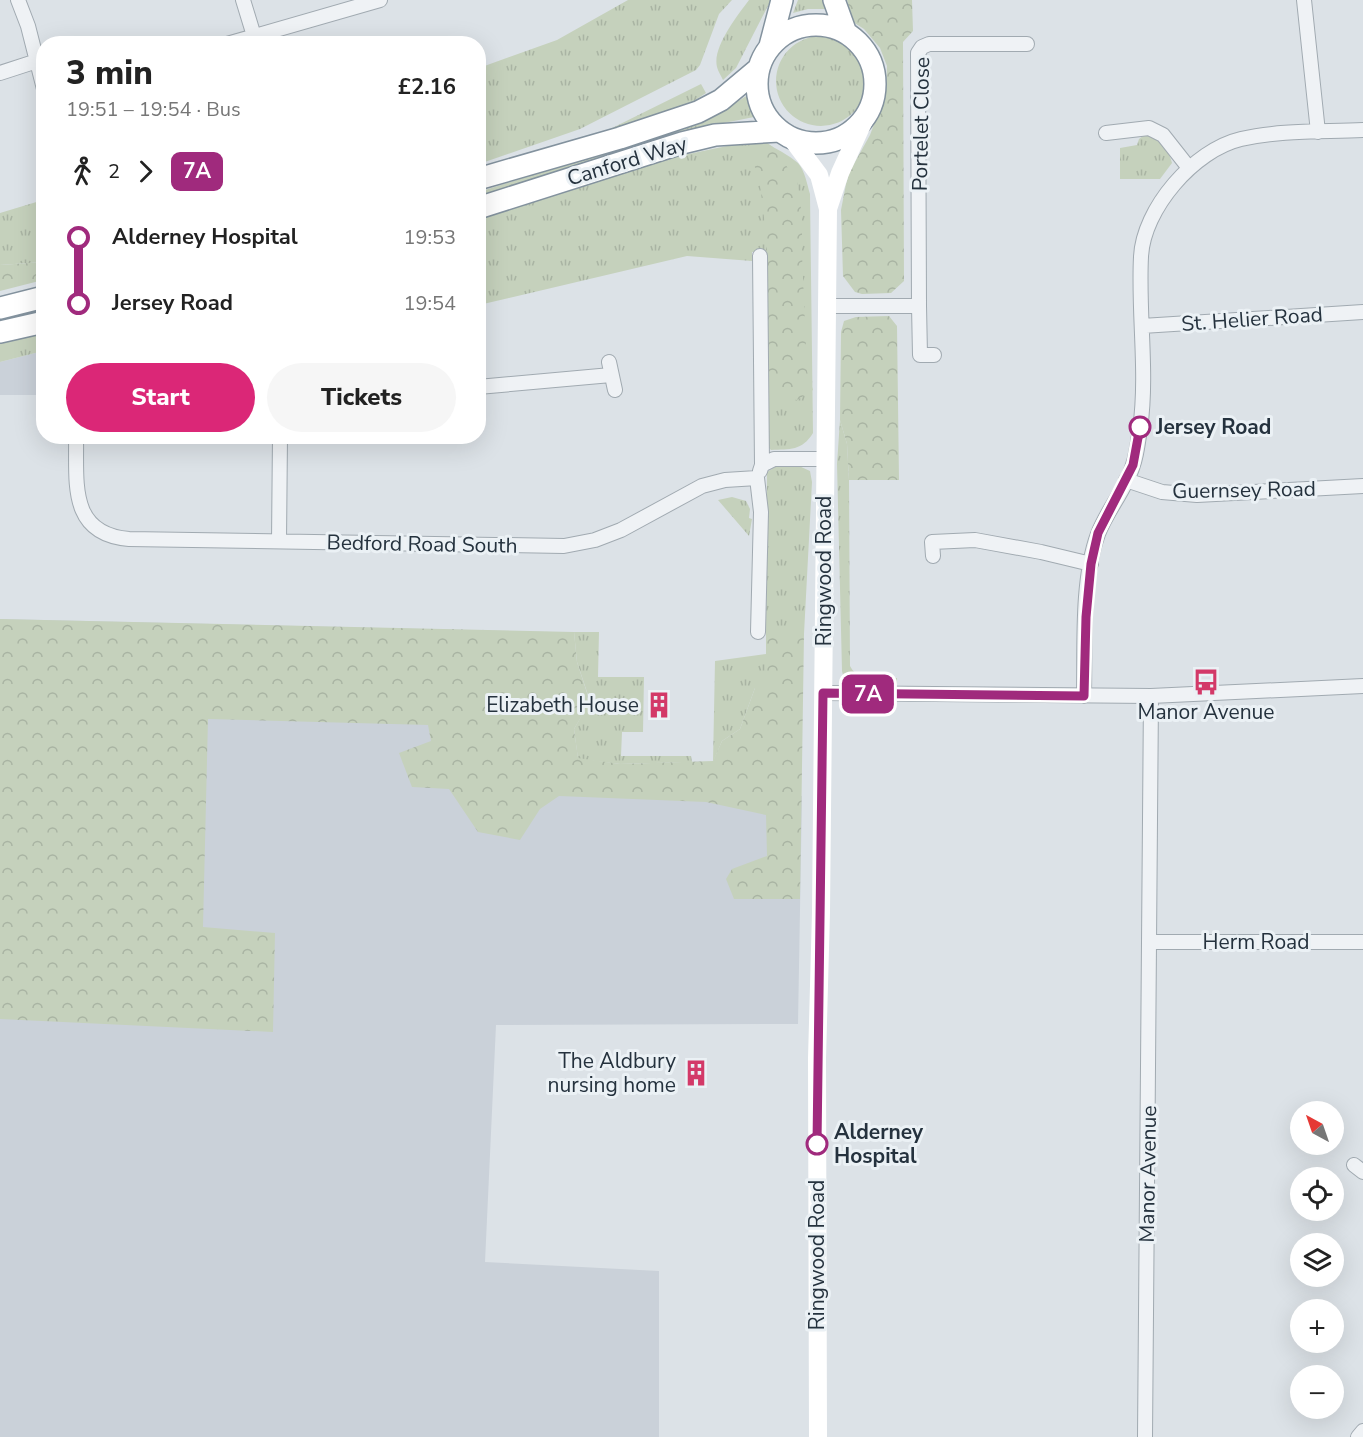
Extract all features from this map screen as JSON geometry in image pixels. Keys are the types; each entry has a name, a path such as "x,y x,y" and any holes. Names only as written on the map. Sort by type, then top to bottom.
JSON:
{"highway":[{"path":"770,46 786,33 806,26 826,26 846,33 861,45 871,61 875,79 874,98 866,116 852,131 833,141 813,144 786,135 764,114 757,92 758,69 770,46 782,0"},
{"path":"834,0 846,33"},
{"name":"Canford Way","path":"486,177 620,138 698,112 721,100 758,69"},
{"name":"Canford Way","path":"486,205 682,143 715,135 786,135"},
{"path":"0,308 36,299"},
{"path":"0,332 36,324"}],"main road":[{"name":"Ringwood Road","path":"828,209 840,173 866,116"},
{"name":"Ringwood Road","path":"786,135 819,175 828,209 817,1038 818,1437"}],"street":[{"path":"18,0 28,26 36,58"},
{"path":"243,0 254,36 380,0"},
{"path":"1304,0 1318,132"},
{"name":"Portelet Close","path":"934,355 920,355 918,53 922,47 929,44 1027,44"},
{"path":"0,74 36,62"},
{"path":"1106,133 1149,128 1162,135 1190,168"},
{"path":"1084,696 1086,617 1091,564 1098,533 1133,465 1140,427 1141,255 1149,223 1164,196 1190,168 1211,152 1239,140 1363,130"},
{"path":"758,632 761,512 760,256"},
{"path":"827,306 919,306"},
{"name":"St. Helier Road","path":"1142,326 1363,312"},
{"path":"486,386 610,368 615,390"},
{"name":"Bedford Road South","path":"76,444 77,489 80,505 92,526 103,534 129,539 564,546 595,540 621,530 702,486 760,472 774,459 824,459"},
{"path":"279,541 280,444"},
{"name":"Guernsey Road","path":"1126,480 1162,492 1197,495 1363,486"},
{"path":"933,556 932,542 975,540 1091,564"},
{"path":"823,693 1151,696 1363,686"},
{"name":"Manor Avenue","path":"1145,1437 1151,696"},
{"name":"Herm Road","path":"1150,942 1363,942"},
{"path":"1358,1437 1363,1431"}],"shaded area":[{"path":"36,353 36,395 0,395 0,362"},
{"path":"0,619 552,632 551,779 802,796 798,1024 496,1025 485,1262 659,1271 659,1437 0,1437"}],"green space":[{"path":"628,0 732,0 719,14 700,65 696,70 580,129 486,162 486,65 557,40"},
{"path":"749,0 771,0 736,68 723,80 717,67 718,50 727,32"},
{"path":"798,0 829,0 831,9 808,9 793,13"},
{"path":"847,0 912,0 913,31 903,42 904,281 891,293 862,294 855,292 843,276 841,210 846,184 850,171 870,135 886,92 887,66 880,48 864,29 853,22"},
{"path":"821,36 838,40 853,49 862,64 866,81 862,98 853,113 838,122 821,126 804,122 789,113 780,98 776,81 780,64 789,49 804,40"},
{"path":"701,84 706,93 689,104 598,135"},
{"path":"748,95 754,117 709,126 486,199 486,190 695,123 722,111"},
{"path":"1144,135 1162,144 1172,163 1160,179 1120,179 1120,148 1137,145 1139,139"},
{"path":"756,140 789,156 798,163 804,174 810,194 813,433 800,446 771,450 767,446 767,252 752,252 752,261 687,256 486,303 486,206 674,157"},
{"path":"750,141 766,142 773,147 797,181 802,216 807,371 813,390 797,400 782,398 767,379 767,242 760,185"},
{"path":"36,202 36,262 0,265 0,213"},
{"path":"36,262 36,282 0,291 0,265"},
{"path":"889,316 897,326 899,480 849,480 847,444 840,420 841,332 844,321 856,317"},
{"path":"36,333 36,353 0,362 0,342"},
{"path":"840,420 847,444 849,480 850,666 858,675 864,677 897,678 897,684 848,683 842,671 837,464"},
{"path":"777,466 799,466 810,471 812,482 804,634 766,634 767,472"},
{"path":"732,497 746,501 750,509 749,518 752,519 749,536 718,500"},
{"path":"0,619 574,632 577,662 590,702 574,729 578,758 620,764 713,761 722,741 740,729 755,688 766,688 766,634 804,634 800,899 734,899 726,879 732,869 767,856 766,815 706,802 559,796 540,809 520,840 478,832 449,789 412,787 399,753 431,741 428,725 208,719 203,927 275,933 273,1032 0,1019"},
{"path":"574,632 599,632 598,677 644,677 643,732 622,732 621,756 691,756 692,762 620,764 578,759 574,729 590,701 577,662"},
{"path":"766,654 766,689 755,688 740,729 722,741 713,762 715,661"}],"bus line":[{"name":"7A","path":"817,1144 823,693 1084,696 1086,617 1091,564 1098,533 1133,465 1140,427"}],"place":[{"name":"Jersey Road","path":"1140,427"},
{"name":"Manor Avenue","path":"1206,682"},
{"name":"Elizabeth House","path":"659,705"},
{"name":"The Aldbury nursing home","path":"696,1073"},
{"name":"Alderney Hospital","path":"817,1144"}]}
